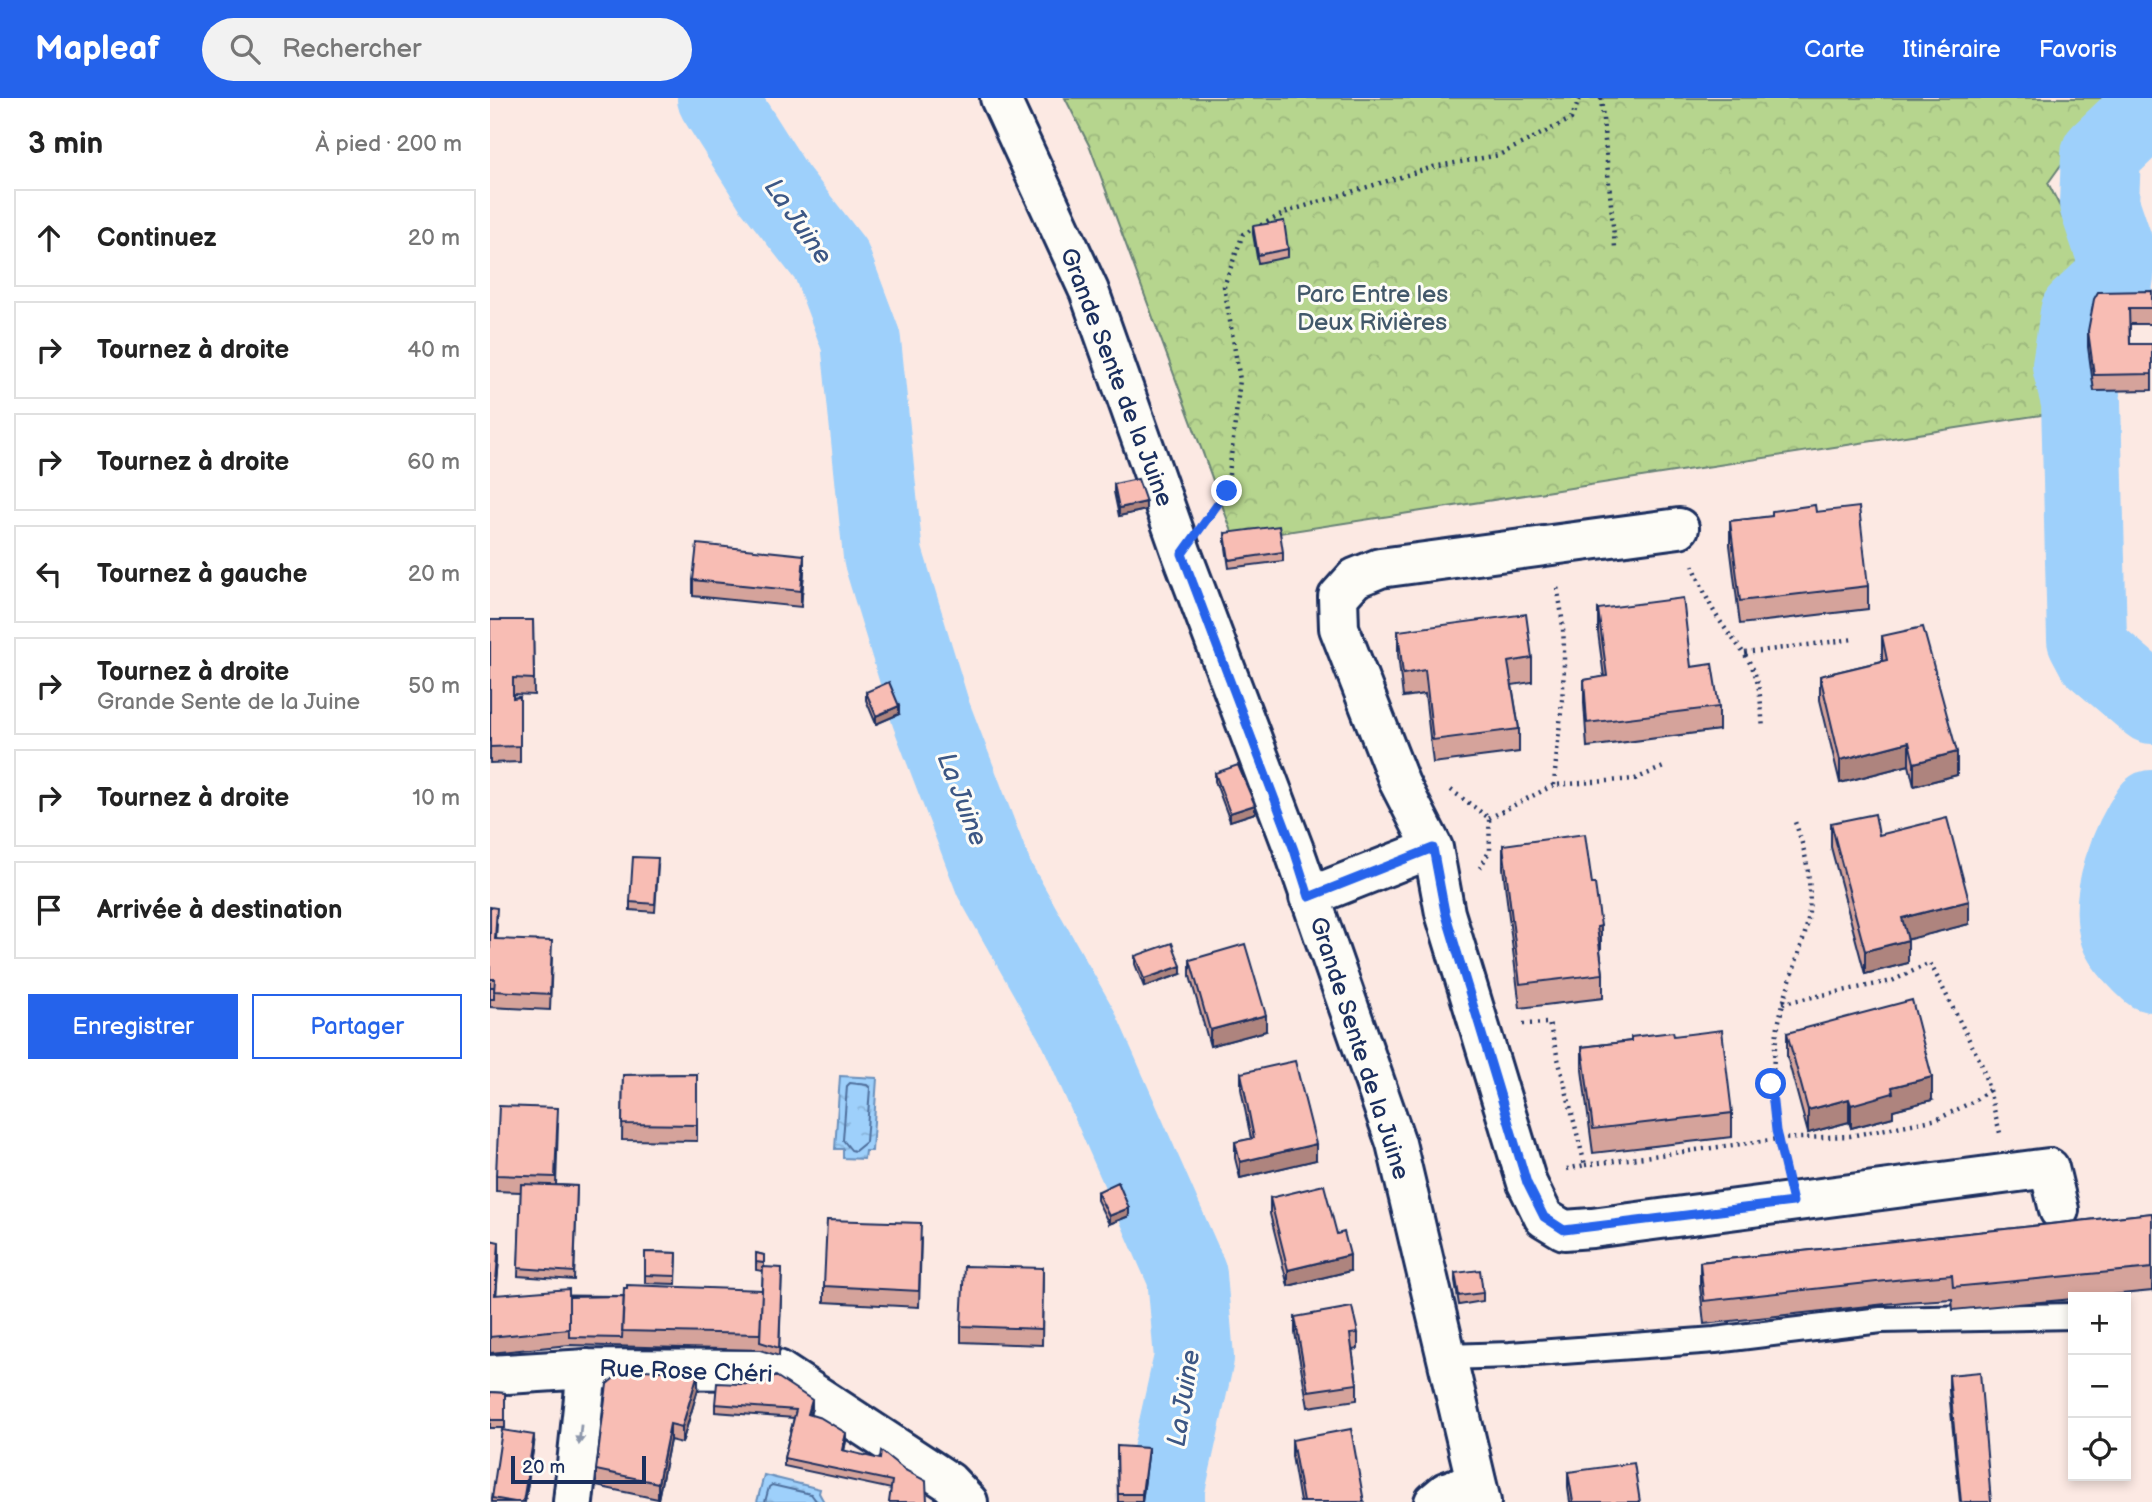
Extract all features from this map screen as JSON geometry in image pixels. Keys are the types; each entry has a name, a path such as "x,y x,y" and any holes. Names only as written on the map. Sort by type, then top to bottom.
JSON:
{"street":[{"name":"Grande Sente de la Juine","path":"1000,98 1089,291 1182,554 1294,850 1396,1143 1479,1491"},
{"path":"1679,528 1380,568 1355,578 1338,597 1339,628 1400,784 1433,848 1445,912 1527,1183 1544,1217 1564,1230 2049,1168 2059,1210"},
{"path":"1309,897 1433,848"},
{"path":"573,1502 587,1369"},
{"name":"Rue Rose Chéri","path":"490,1375 587,1369 778,1370 949,1482 968,1502"},
{"path":"1434,1502 1446,1492 1479,1491"}],"lane":[{"path":"1447,1357 1716,1340 1881,1320 2068,1316"}],"path":[{"path":"1182,554 1227,491 1240,380 1224,286 1243,234 1302,207 1433,167 1499,155 1571,119 1580,98"},
{"path":"1601,98 1615,247"},
{"path":"1679,528 1704,593 1720,622 1745,653 1754,671 1760,695 1763,729"},
{"path":"1547,545 1564,619 1565,675 1554,785"},
{"path":"1745,653 1854,639"},
{"path":"1489,818 1554,785 1635,779 1666,766"},
{"path":"1793,1202 1778,1139 1771,1084 1783,1003 1806,930 1810,881 1803,842 1795,822"},
{"path":"1585,1165 1778,1139 1850,1136 1938,1119 1974,1101 1989,1090 1981,1063 1930,963 1892,981 1783,1003"}],"green space":[{"name":"Parc Entre les Deux Rivières","path":"1065,98 2109,98 2048,183 2082,250 2038,350 2054,413 1235,540 1090,147"}],"water":[{"path":"840,1076 877,1078 872,1151 865,1151 864,1159 843,1158 843,1149 835,1149"},
{"path":"764,1475 820,1489 819,1493 824,1502 757,1502"}],"building":[{"path":"1284,221 1288,249 1258,255 1253,226"},
{"path":"2152,291 2152,308 2129,308 2130,344 2152,344 2152,374 2094,375 2088,331 2094,299 2098,292"},
{"path":"1138,479 1146,502 1119,508 1114,484"},
{"path":"1815,505 1816,512 1859,507 1868,586 1740,601 1730,521 1772,516 1772,511"},
{"path":"1279,526 1283,552 1229,560 1225,533"},
{"path":"697,544 804,555 801,591 693,580"},
{"path":"1683,598 1691,667 1712,664 1719,707 1587,723 1584,680 1607,676 1598,609"},
{"path":"1526,614 1532,658 1508,662 1519,729 1433,740 1425,670 1403,674 1398,631"},
{"path":"490,620 533,620 534,679 513,678 513,698 520,697 520,746 490,747"},
{"path":"1923,627 1957,752 1914,763 1909,742 1840,760 1820,676 1887,660 1882,636"},
{"path":"889,682 899,706 876,716 866,692"},
{"path":"1238,765 1255,805 1230,813 1215,773"},
{"path":"1875,814 1879,835 1947,818 1969,901 1902,918 1908,940 1865,951 1831,823"},
{"path":"1585,834 1601,926 1597,927 1603,974 1520,984 1503,845"},
{"path":"633,857 658,858 655,904 630,902"},
{"path":"490,907 497,908 495,939 552,941 550,994 494,991 495,979 490,979"},
{"path":"1172,943 1181,966 1144,979 1135,956"},
{"path":"1245,944 1266,1015 1210,1030 1190,960"},
{"path":"490,987 494,987 494,999 490,999"},
{"path":"1912,1000 1932,1077 1892,1087 1893,1093 1851,1105 1849,1099 1808,1110 1787,1033"},
{"path":"1722,1030 1732,1113 1593,1129 1582,1047 1631,1041 1631,1037 1673,1032 1674,1036"},
{"path":"1295,1061 1316,1144 1240,1162 1235,1142 1254,1138 1241,1073"},
{"path":"697,1074 697,1125 622,1124 623,1075"},
{"path":"499,1106 558,1108 555,1177 496,1175"},
{"path":"1118,1182 1129,1208 1109,1216 1097,1192"},
{"path":"521,1184 577,1186 574,1272 518,1268"},
{"path":"1324,1185 1337,1234 1344,1232 1350,1255 1288,1270 1270,1198"},
{"path":"2152,1213 2152,1268 1953,1287 1952,1275 1704,1301 1700,1262"},
{"path":"827,1220 921,1223 919,1291 824,1286"},
{"path":"490,1240 499,1242 495,1295 569,1289 569,1329 490,1337"},
{"path":"645,1252 677,1253 676,1276 645,1275"},
{"path":"756,1253 764,1255 764,1263 756,1262"},
{"path":"964,1266 1043,1268 1042,1329 961,1326"},
{"path":"763,1267 782,1268 779,1348 760,1342"},
{"path":"1480,1270 1483,1293 1459,1296 1455,1273"},
{"path":"627,1285 762,1290 760,1334 622,1331 624,1288 627,1288"},
{"path":"624,1296 622,1338 569,1337 569,1297"},
{"path":"1352,1307 1358,1333 1350,1334 1357,1384 1308,1391 1295,1317"},
{"path":"625,1369 698,1373 682,1427 670,1424 658,1483 596,1470 607,1384"},
{"path":"1980,1372 1991,1502 1961,1502 1949,1375"},
{"path":"776,1376 812,1400 808,1414 821,1418 846,1433 842,1450 880,1459 881,1451 905,1470 926,1481 927,1502 889,1502 892,1481 784,1458 796,1410 715,1404 717,1383 761,1385"},
{"path":"490,1392 505,1393 505,1420 490,1420"},
{"path":"1351,1429 1364,1502 1303,1502 1292,1440"},
{"path":"502,1430 534,1435 523,1502 492,1498"},
{"path":"1117,1446 1148,1448 1142,1494 1118,1494"},
{"path":"1634,1463 1640,1502 1573,1502 1568,1472"}],"waterway":[{"name":"La Juine","path":"717,98 774,188 831,261 861,341 883,556 931,714 994,879 1079,1029 1187,1275 1194,1358 1165,1488 1165,1502"},
{"path":"2150,98 2149,108 2101,154 2099,204 2117,257 2113,282 2080,313 2072,365 2081,402 2087,639 2096,656 2152,704"},
{"path":"2152,810 2129,853 2117,903 2117,919 2122,938 2152,972"}],"route":[{"path":"1227,491 1182,554 1294,850 1309,897 1433,848 1445,912 1527,1183 1544,1217 1564,1230 1793,1202 1776,1131 1771,1084"}]}
